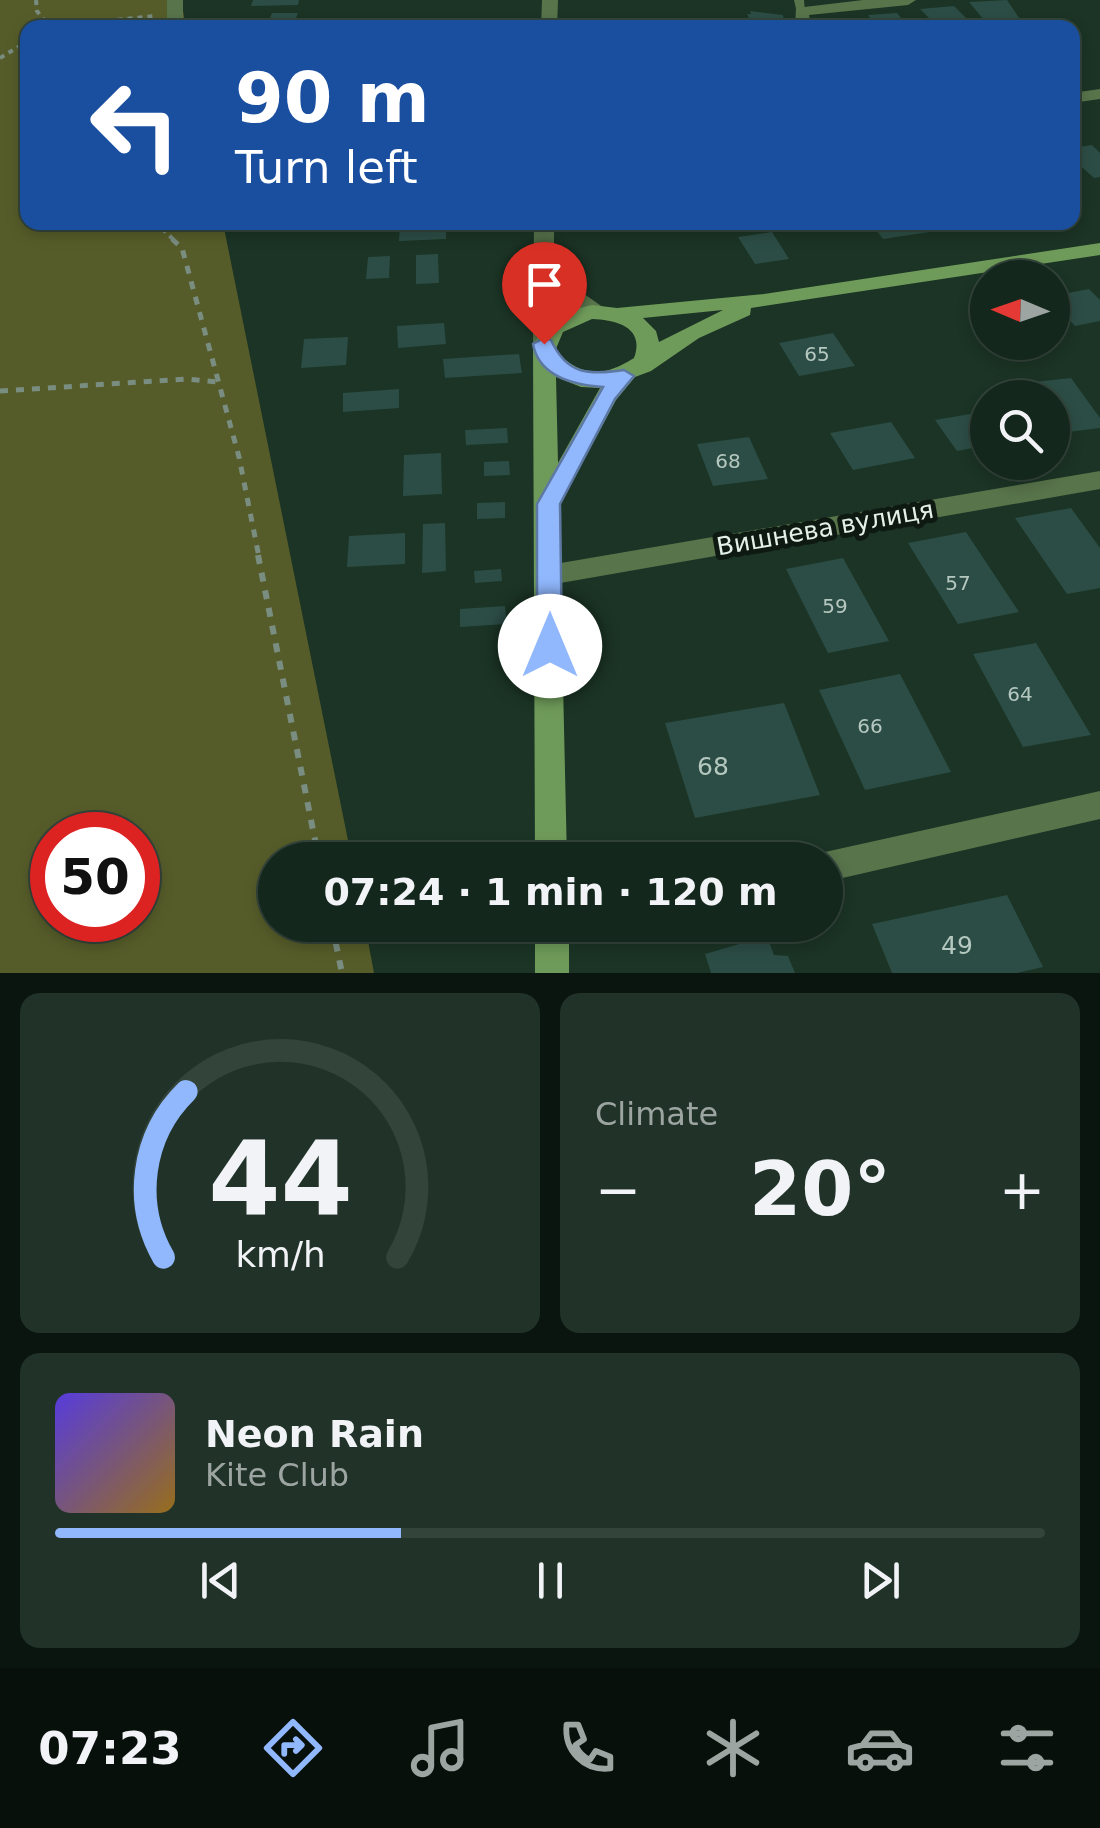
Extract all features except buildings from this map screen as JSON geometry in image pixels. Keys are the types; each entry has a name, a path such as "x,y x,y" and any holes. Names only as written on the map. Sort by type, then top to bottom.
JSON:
{"main road":[{"path":"552,842 544,349 548,331 560,320 764,300 1100,249"},
{"path":"544,349 556,368 576,377 600,380 634,371 683,337 764,300"},
{"path":"549,504 606,396 652,352 650,336 638,323 609,313"},
{"path":"552,973 556,942"}],"street":[{"path":"801,13 908,0"},
{"path":"544,230 544,349"},
{"path":"544,262 559,287 574,301 609,313"},
{"name":"Вишнева вулиця","path":"549,576 1100,480"},
{"path":"843,863 1100,805"}],"path":[{"path":"117,20 176,14"},
{"path":"163,230 182,248 238,457 315,842"},
{"path":"0,391 186,379 218,382"},
{"path":"336,942 342,973"}],"green space":[{"path":"0,0 181,0 185,20 20,20 20,230 224,230 348,842 258,842 258,942 368,942 374,973 0,973"}],"route":[{"path":"544,344 545,354 556,368 576,377 600,380 624,376 606,396 549,504 550,646"}]}
